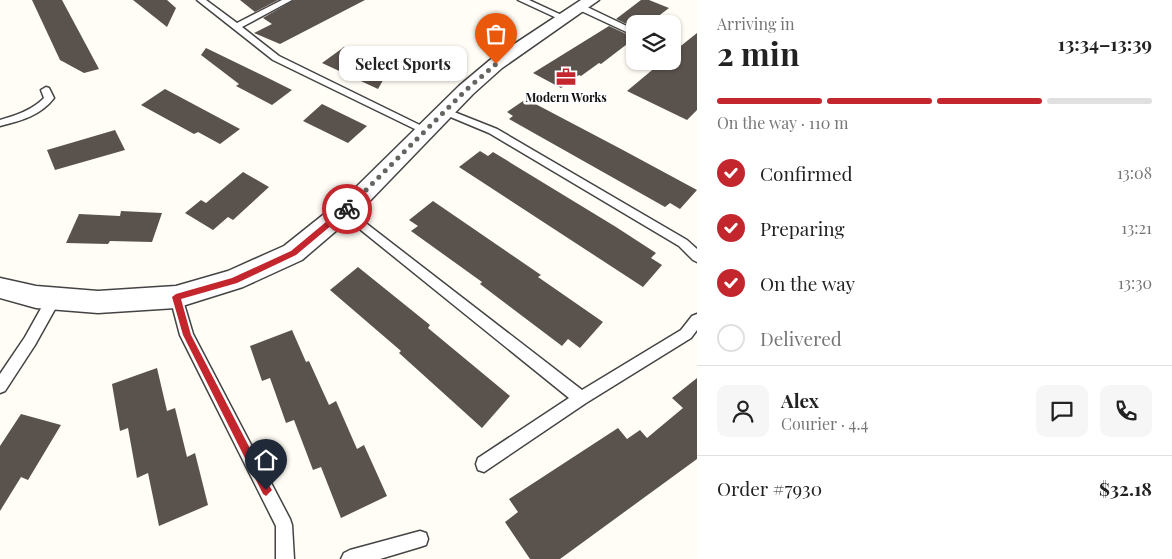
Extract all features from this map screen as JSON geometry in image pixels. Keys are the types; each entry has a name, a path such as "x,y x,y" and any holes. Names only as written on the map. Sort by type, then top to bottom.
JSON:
{"street":[{"path":"0,288 36,297 98,302 176,297 234,280 293,253 345,211 425,130 496,64 578,9"}],"lane":[{"path":"201,0 276,58 425,130"},
{"path":"236,27 288,0"},
{"path":"522,0 578,9 626,29"},
{"path":"0,123 32,113 41,107 49,98 46,90"},
{"path":"444,112 493,131 684,243 697,257"},
{"path":"345,211 581,398"},
{"path":"176,297 187,335 284,525 286,559"},
{"path":"0,386 30,341 54,298"},
{"path":"484,464 581,398 686,334 697,320"},
{"path":"350,559 420,539"}],"building":[{"path":"32,0 62,0 99,69 84,73 60,60"},
{"path":"133,0 167,0 176,8 167,27"},
{"path":"240,0 278,0 255,12"},
{"path":"294,0 365,0 280,44 254,33 272,24 263,18"},
{"path":"641,0 649,0 669,8 660,15 626,15 626,24 616,19"},
{"path":"609,26 626,34 626,45 601,64 599,63 581,76 579,75 561,88 533,73"},
{"path":"697,33 697,110 687,120 627,91 652,70 681,70 681,46"},
{"path":"344,47 390,68 378,89 322,63"},
{"path":"206,48 292,90 272,105 236,86 239,84 201,55"},
{"path":"165,89 240,129 220,144 198,132 194,134 141,105"},
{"path":"526,99 697,190 680,209 670,203 665,207 509,119 513,116 507,112"},
{"path":"322,104 367,126 348,143 303,121"},
{"path":"115,130 125,150 55,170 47,150"},
{"path":"480,151 488,156 493,152 616,227 656,253 651,258 662,265 643,287 459,167"},
{"path":"243,172 269,187 233,220 228,217 213,230 185,213 201,200 206,203"},
{"path":"433,201 541,275 538,277 603,322 580,348 568,339 562,346 480,284 482,282 411,231 418,226 409,220"},
{"path":"121,211 162,213 152,242 66,243 79,214 120,216"},
{"path":"358,267 430,325 428,328 510,396 482,428 399,353 401,351 330,290"},
{"path":"292,330 306,362 309,361 329,405 336,401 357,449 364,445 387,496 341,518 321,467 313,470 294,420 286,423 270,378 262,381 250,346"},
{"path":"157,368 167,411 175,408 187,457 195,453 208,505 159,526 148,473 137,478 128,428 120,431 112,384"},
{"path":"697,378 697,459 560,559 530,559 505,522 518,512 509,499 618,428 627,439 640,430 647,438 683,408 672,398"},
{"path":"21,414 61,425 28,480 21,477 0,511 0,446"}],"way so far":[{"path":"347,209 466,90 496,64"}],"place":[{"name":"Select Sports","path":"496,64"},
{"name":"Modern Works","path":"566,77"}],"route":[{"path":"266,490 187,335 176,297 234,280 293,253 347,209"}]}
